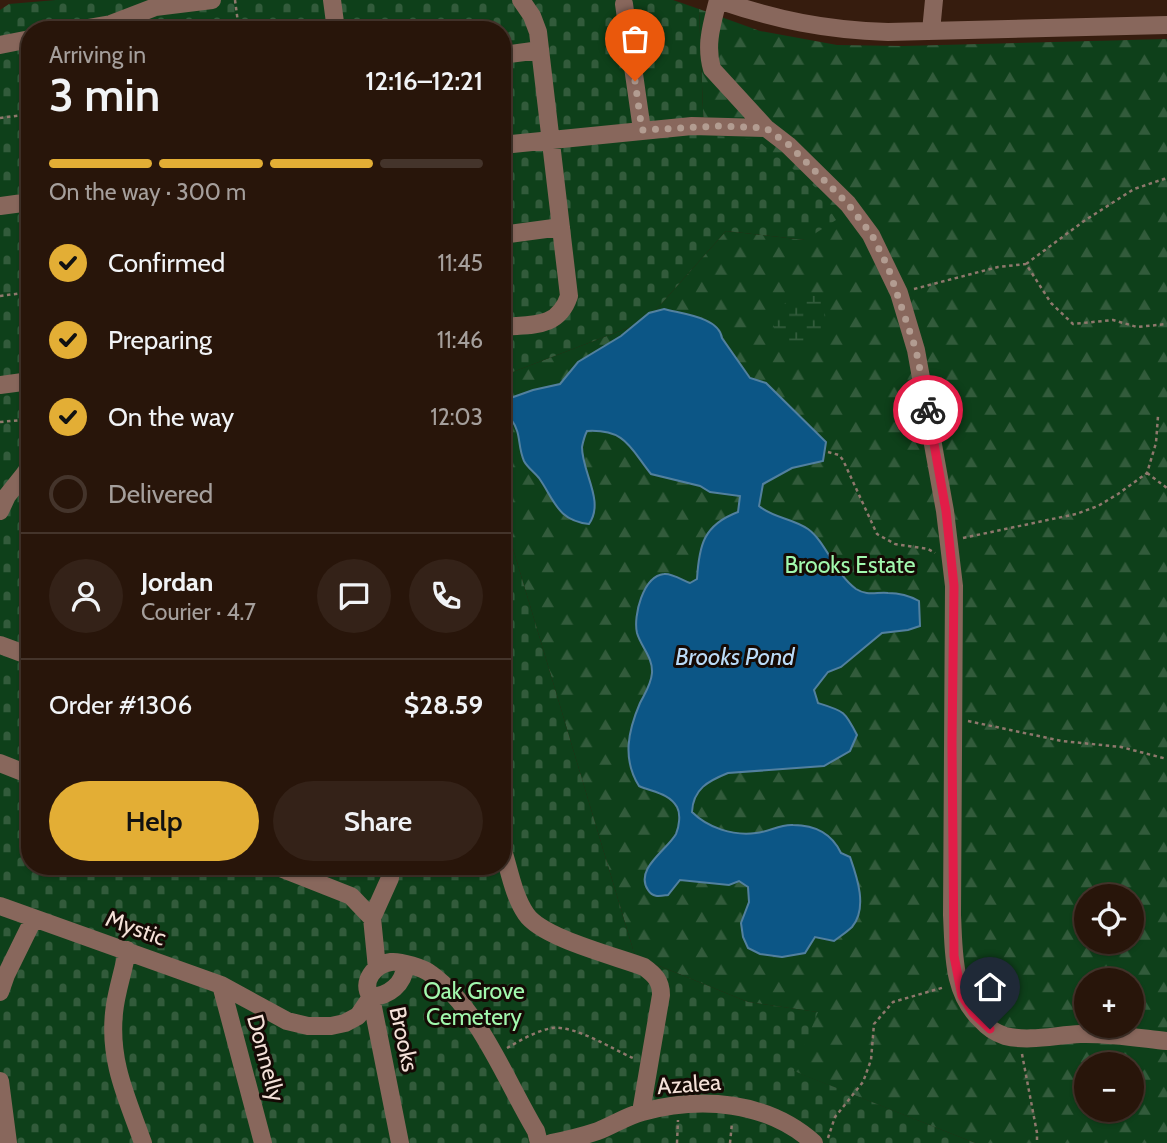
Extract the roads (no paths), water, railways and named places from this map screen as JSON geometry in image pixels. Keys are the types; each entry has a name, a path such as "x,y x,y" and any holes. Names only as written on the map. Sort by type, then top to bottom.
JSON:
{"street":[{"path":"142,21 155,8 212,0"},
{"path":"332,0 336,21"},
{"path":"511,326 548,322 558,317 569,296 538,32 532,16 521,0"},
{"path":"931,31 934,0"},
{"path":"1167,25 888,32 820,28 792,23 725,1 708,42 708,57 712,69 766,128 789,145 848,204 872,235 899,293 916,350 950,541 952,566 953,915 954,956 962,996 973,1013 990,1029 1003,1035 1019,1037 1082,1034 1167,1041"},
{"path":"628,6 642,130"},
{"path":"0,45 21,41"},
{"path":"511,54 540,50"},
{"path":"511,144 642,130 719,126 766,128"},
{"path":"0,206 21,203"},
{"path":"511,234 561,227"},
{"path":"0,386 21,382"},
{"path":"0,511 7,496 21,478"},
{"path":"0,645 21,653"},
{"path":"0,764 21,772"},
{"path":"298,875 351,896 372,918"},
{"path":"377,968 372,918 390,875"},
{"path":"510,875 519,903 535,924 559,937 644,967 655,975 661,985 641,1112"},
{"name":"Mystic","path":"0,906 222,985 287,1021 308,1026 345,1023 358,1016 371,997"},
{"path":"0,992 34,918"},
{"path":"127,950 114,1014 114,1042 117,1071 124,1096 143,1143"},
{"path":"371,997 367,992 367,981 377,968 387,962 414,966 430,973 467,1011 536,1131 540,1143"},
{"name":"Brooks","path":"400,1143 371,997 378,997 400,984 405,965"},
{"name":"Donnelly","path":"222,985 263,1143"},
{"path":"0,1081 8,1143"},
{"name":"Azalea","path":"551,1143 598,1130 641,1112 717,1103 760,1110 784,1121 814,1143"}],"water":[{"name":"Brooks Pond","path":"664,309 714,325 750,378 766,383 826,442 823,461 792,468 763,484 759,506 808,529 842,575 856,589 868,593 900,594 919,601 920,626 882,633 841,667 828,672 814,690 818,703 839,710 849,721 857,735 850,751 824,766 728,773 703,787 695,797 692,812 713,826 747,834 788,825 801,825 822,832 833,841 841,853 850,857 860,892 857,919 852,927 834,941 815,937 805,953 782,957 760,954 748,948 741,923 749,902 748,887 739,881 729,885 680,880 668,895 659,896 650,893 645,882 648,867 676,834 679,817 674,802 639,786 630,766 630,734 652,673 651,662 637,633 638,607 645,589 657,576 670,575 690,583 697,579 699,556 705,538 717,523 738,512 740,496 710,492 700,486 651,474 632,448 619,437 600,431 587,431 582,447 583,457 595,506 589,524 578,522 563,514 524,461 511,419 511,398 560,384 578,362 621,336 649,313"}],"park label":[{"name":"Brooks Estate","path":"850,565"},
{"name":"Oak Grove Cemetery","path":"474,1004"}]}
